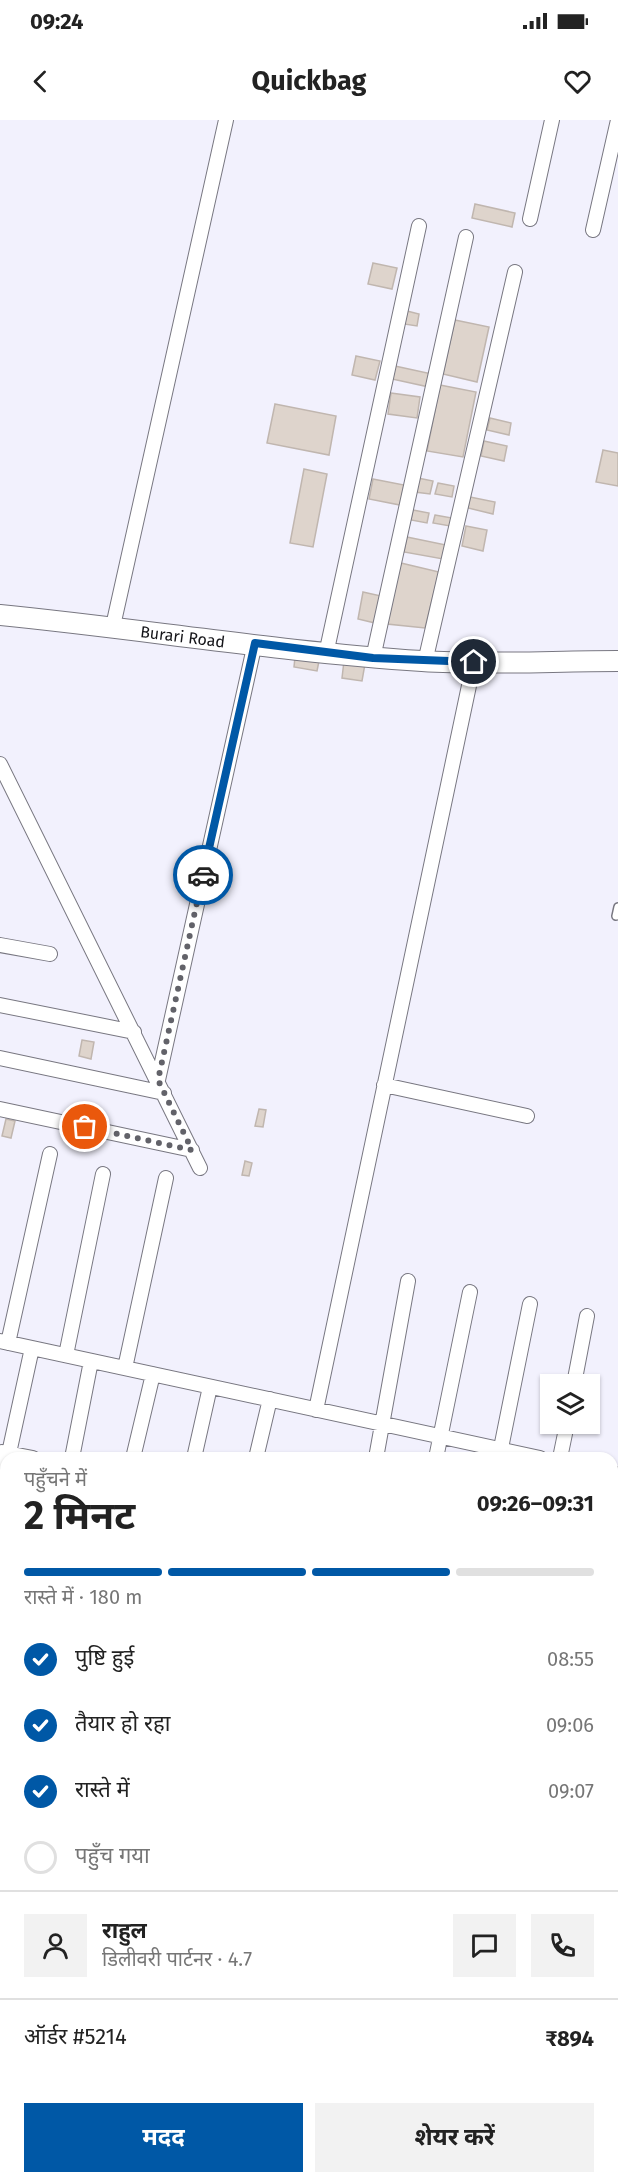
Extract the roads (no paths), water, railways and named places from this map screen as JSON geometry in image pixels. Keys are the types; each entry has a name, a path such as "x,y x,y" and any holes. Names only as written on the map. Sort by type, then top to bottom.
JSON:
{"main road":[{"name":"Burari Road","path":"0,615 113,626 326,654 425,662 618,661"}],"street":[{"path":"113,626 226,120"},
{"path":"530,219 552,120"},
{"path":"593,230 618,120"},
{"path":"326,654 418,226"},
{"path":"373,658 466,237"},
{"path":"425,662 515,272"},
{"path":"158,1080 255,643"},
{"path":"316,1410 474,662"},
{"path":"0,764 135,1032 200,1168"},
{"path":"0,945 50,954"},
{"path":"0,1005 135,1032"},
{"path":"0,1058 164,1093"},
{"path":"384,1085 527,1116"},
{"path":"0,1109 192,1150"},
{"path":"50,1154 4,1342 441,1436 493,1452"},
{"path":"66,1355 104,1174"},
{"path":"125,1368 166,1178"},
{"path":"377,1452 408,1281"},
{"path":"437,1452 470,1292"},
{"path":"500,1452 530,1304"},
{"path":"576,1374 587,1316"},
{"path":"6,1452 32,1348"},
{"path":"73,1452 91,1361"},
{"path":"134,1452 153,1374"},
{"path":"195,1452 210,1387"},
{"path":"257,1452 270,1400"},
{"path":"561,1452 565,1434"}],"lane":[{"path":"616,916 618,907"}]}
